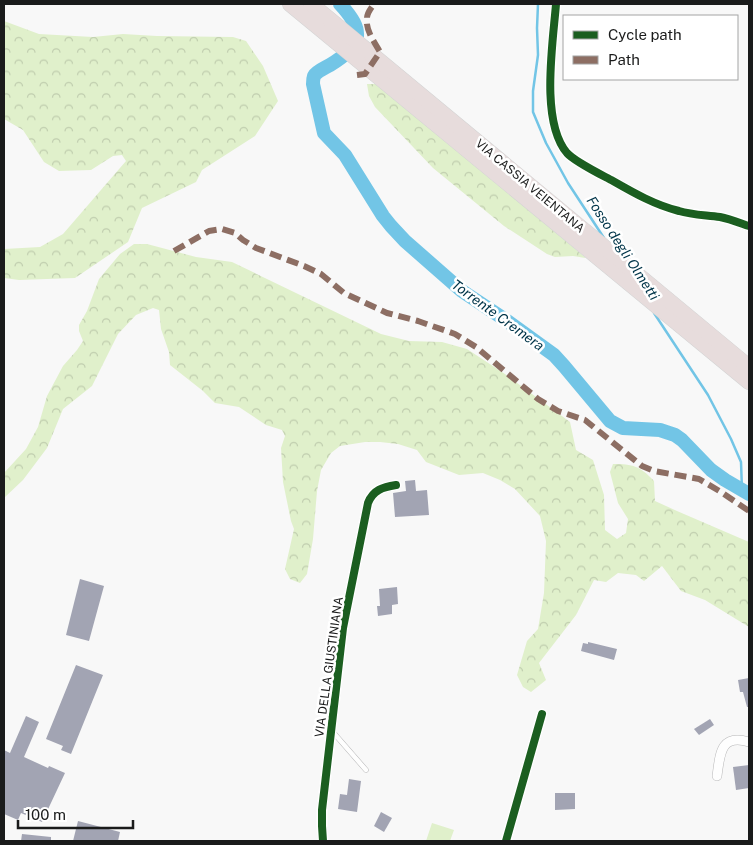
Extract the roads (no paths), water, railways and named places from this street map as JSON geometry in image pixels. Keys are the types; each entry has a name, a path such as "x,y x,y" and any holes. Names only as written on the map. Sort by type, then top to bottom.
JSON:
{"highway":[{"name":"VIA CASSIA VEIENTANA","path":"290,4 398,84 725,354 749,367"},
{"name":"VIA CASSIA VEIENTANA","path":"311,4 398,84"},
{"path":"725,354 749,382"}],"street":[{"path":"556,4 550,86 551,104 557,133 567,152 602,175 660,205 687,213 721,218 749,226"},
{"name":"VIA DELLA GIUSTINIANA","path":"323,841 322,810 343,628 368,503 376,492 384,487 396,485"},
{"path":"506,841 542,714"},
{"path":"717,776 723,747 733,740 749,742"}],"lane":[{"path":"331,730 366,770"}],"waterway":[{"name":"Torrente Cremera","path":"340,4 354,23 357,30 357,38 349,51 314,76 313,84 324,133 345,155 391,226 405,241 462,291 554,355 610,421 623,428 660,430 675,435 711,470 749,494"},
{"name":"Fosso degli Olmetti","path":"538,4 538,55 533,91 533,112 546,143 568,183 604,238"},
{"name":"Fosso degli Olmetti","path":"654,313 708,395 731,439 741,462 742,490"}]}
